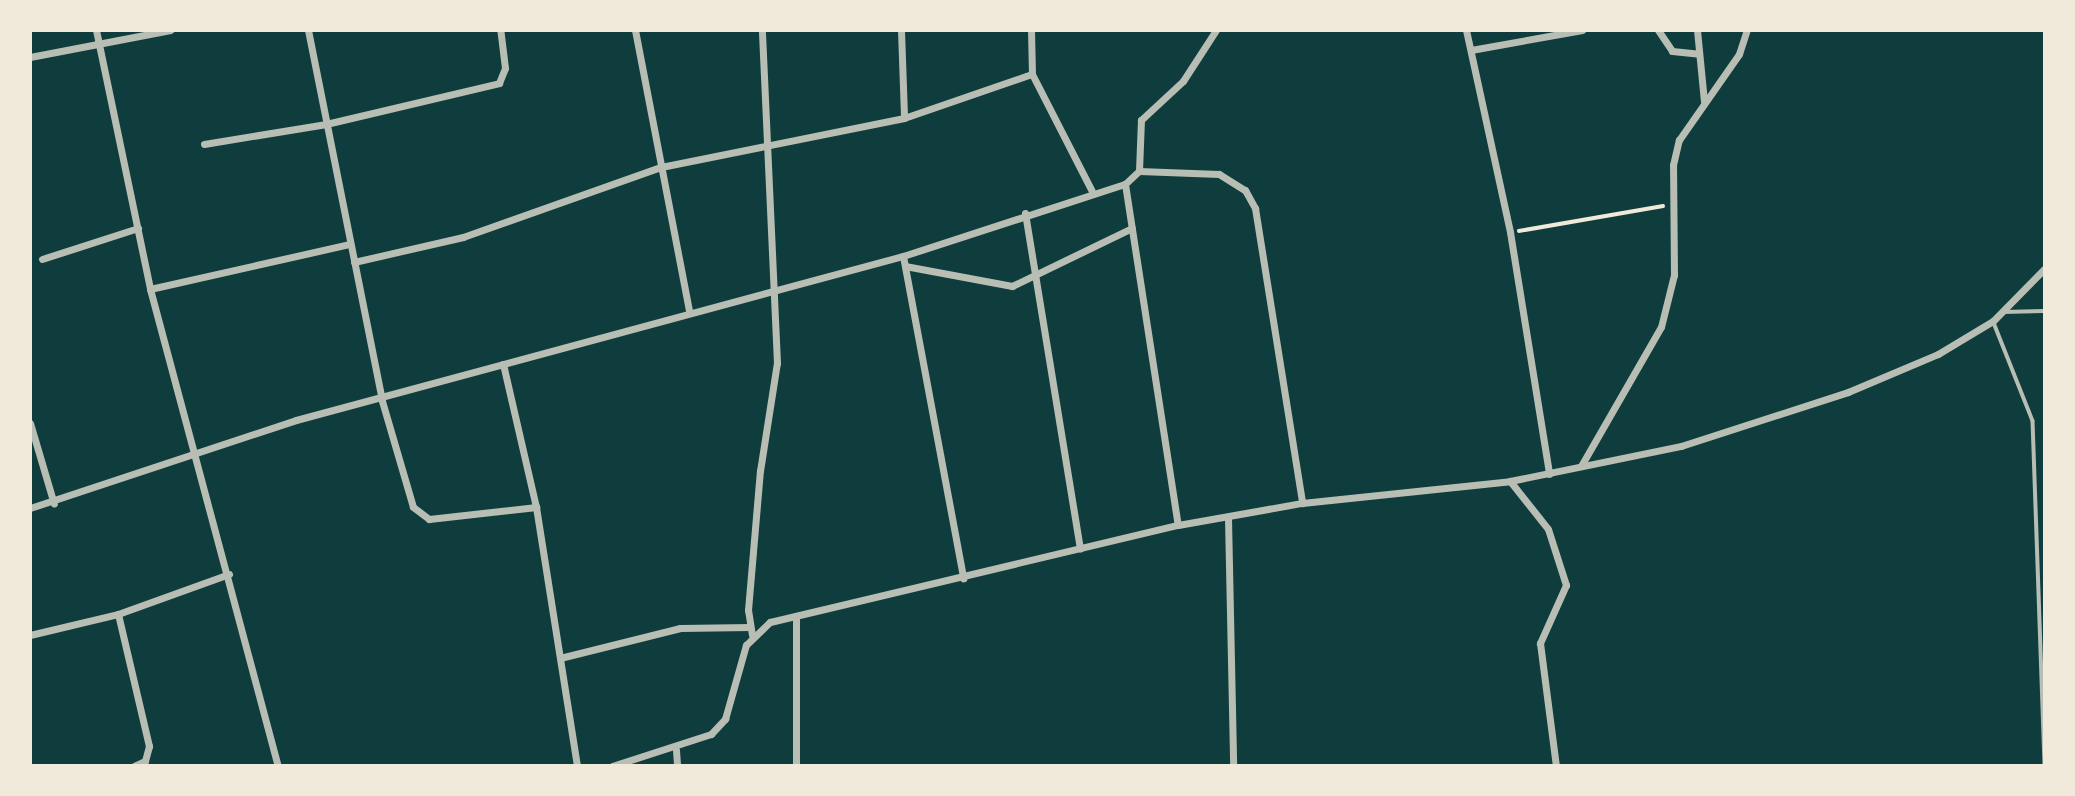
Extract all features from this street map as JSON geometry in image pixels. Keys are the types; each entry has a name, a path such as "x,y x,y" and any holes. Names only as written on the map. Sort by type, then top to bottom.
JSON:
{"street":[{"path":"96,30 150,289 192,453 229,574 278,766"},
{"path":"30,57 170,30"},
{"path":"308,30 382,401 418,514 429,519 536,507"},
{"path":"204,144 326,124 499,83 505,68 500,30"},
{"path":"635,30 689,310"},
{"path":"617,766 676,750 711,734 724,719 751,631 760,471 777,363 762,30"},
{"path":"901,30 904,118"},
{"path":"1031,30 1032,74 1092,191"},
{"path":"30,508 54,503 192,453 382,401 775,286 903,256 1092,191 1125,184 1139,171 1142,120 1183,81 1216,30"},
{"path":"1466,30 1510,232 1549,474"},
{"path":"1471,50 1582,30"},
{"path":"1658,30 1672,51 1699,54"},
{"path":"1697,30 1704,101"},
{"path":"1581,466 1661,327 1674,275 1672,205 1679,140 1739,54 1747,30"},
{"path":"354,262 463,237 662,167 904,118 1032,74"},
{"path":"1139,171 1219,174 1245,190 1255,208 1302,503"},
{"path":"1125,184 1178,525"},
{"path":"1025,214 1039,276 1080,549"},
{"path":"905,266 1005,287 1039,276 1132,228"},
{"path":"41,259 138,229"},
{"path":"150,289 350,244"},
{"path":"903,256 963,578"},
{"path":"560,658 680,628 751,631 770,622 796,618 1178,525 1302,503 1510,481 1681,446 1848,392 1937,354 1993,321 2045,268"},
{"path":"503,364 536,507 577,766"},
{"path":"30,423 54,503"},
{"path":"1510,481 1548,529 1566,585 1540,643 1556,766"},
{"path":"1228,518 1233,766"},
{"path":"30,635 118,614 229,574"},
{"path":"118,614 149,746 145,761 134,766"},
{"path":"796,618 796,766"},
{"path":"676,750 677,766"}],"lane":[{"path":"2001,313 2045,311"},
{"path":"1993,321 2033,421 2045,766"}],"path":[{"path":"1510,232 1672,205"}]}
